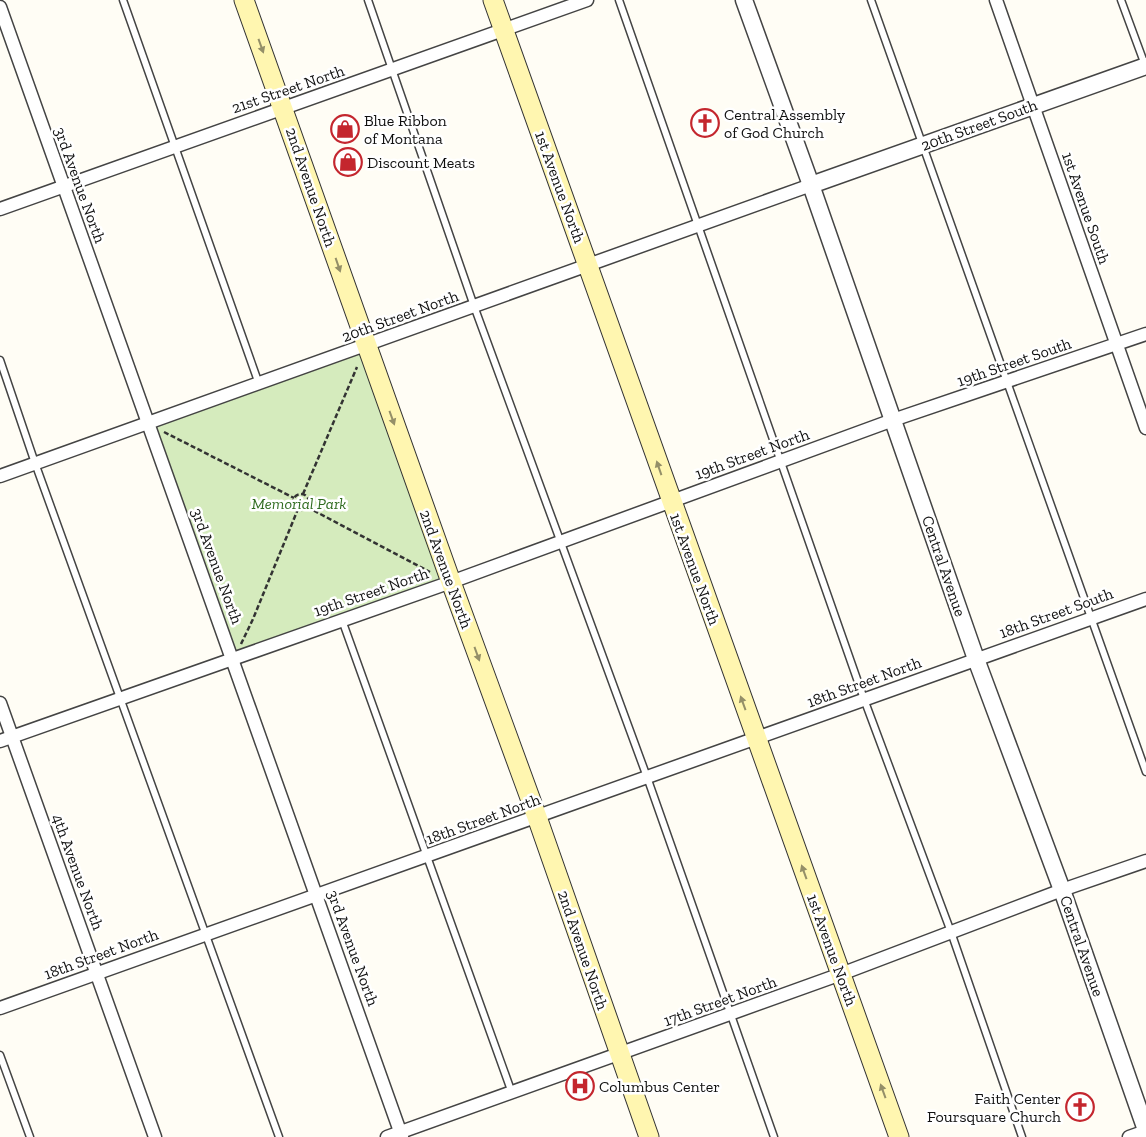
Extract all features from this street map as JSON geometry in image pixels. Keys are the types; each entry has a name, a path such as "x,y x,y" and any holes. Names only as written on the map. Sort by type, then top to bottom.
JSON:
{"main road":[{"name":"2nd Avenue North","path":"244,0 450,582 537,817 649,1137"},
{"name":"1st Avenue North","path":"493,0 899,1137"}],"street":[{"name":"21st Street North","path":"0,209 588,0"},
{"name":"Central Avenue","path":"744,0 811,185 976,659 1062,890 1146,1131"},
{"name":"1st Avenue South","path":"996,0 1146,428"},
{"name":"3rd Avenue North","path":"0,7 402,1134"},
{"name":"20th Street South","path":"811,185 1146,67"},
{"name":"20th Street North","path":"0,476 811,185"},
{"name":"19th Street South","path":"893,420 1146,334"},
{"name":"19th Street North","path":"6,738 450,582 893,420"},
{"name":"18th Street South","path":"976,659 1146,598"},
{"name":"18th Street North","path":"0,1008 976,659"},
{"name":"4th Avenue North","path":"0,702 6,738 97,973 155,1137"},
{"name":"17th Street North","path":"387,1137 402,1134 841,974 1062,890 1146,861"},
{"path":"1129,1137 1146,1131"}],"lane":[{"path":"123,0 259,384"},
{"path":"368,0 474,306 647,777 774,1137"},
{"path":"619,0 864,699 951,932 1022,1137"},
{"path":"871,0 1146,772"},
{"path":"1121,0 1146,67"},
{"path":"0,360 35,464 119,698 279,1137"},
{"path":"342,620 512,1093"},
{"path":"0,1055 30,1137"}],"path":[{"path":"303,494 366,346"},
{"path":"147,423 294,498"},
{"path":"303,494 298,494 294,498 293,505 298,509 307,507 429,571 432,578"},
{"path":"303,494 308,499 307,507"},
{"path":"233,658 253,620 298,509"}],"green space":[{"name":"Memorial Park","path":"366,346 451,582 233,658 147,423"}],"place":[{"name":"Central Assembly of God Church","path":"705,123"},
{"name":"Blue Ribbon of Montana","path":"345,129"},
{"name":"Discount Meats","path":"348,162"},
{"name":"Columbus Center","path":"580,1086"},
{"name":"Faith Center Foursquare Church","path":"1080,1107"}]}
